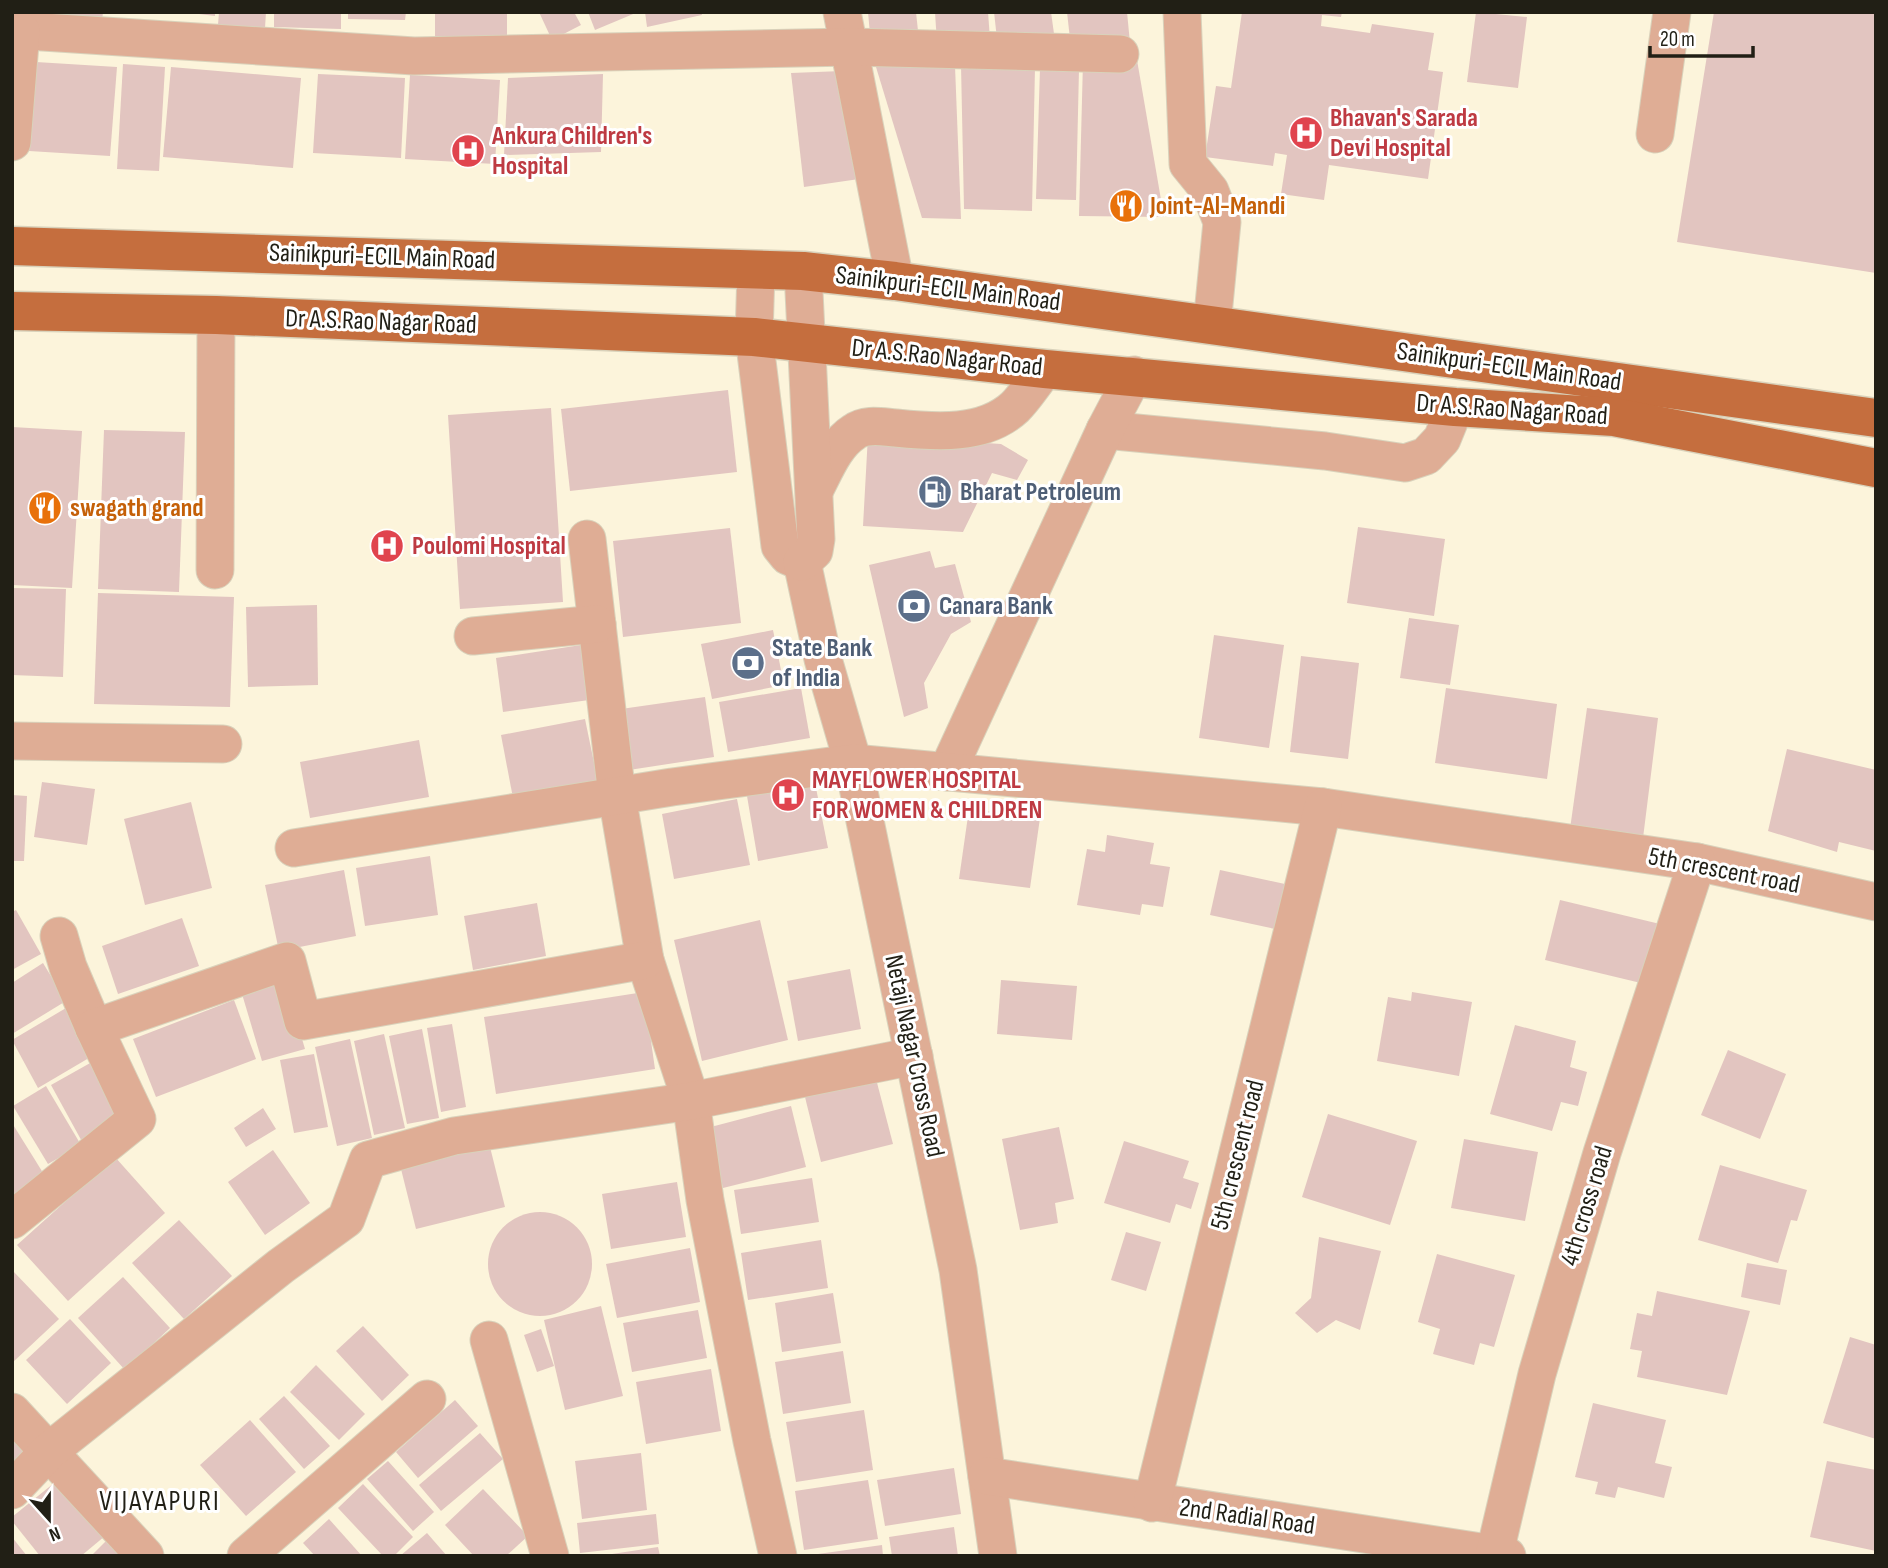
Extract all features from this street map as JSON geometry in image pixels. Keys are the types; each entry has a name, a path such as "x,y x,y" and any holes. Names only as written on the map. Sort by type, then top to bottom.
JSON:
{"main road":[{"name":"Sainikpuri-ECIL Main Road","path":"12,246 803,271 895,281 1876,418"},
{"name":"Dr A.S.Rao Nagar Road","path":"12,311 216,315 754,337 1045,369 1134,375 1455,407 1614,417 1876,468"}],"street":[{"path":"842,12 895,281"},
{"path":"1182,12 1188,164 1210,191 1222,222 1212,325"},
{"path":"1655,134 1672,12"},
{"path":"12,142 16,31 414,56 851,47 1119,54"},
{"path":"756,270 754,337 780,546 788,556 802,562 814,551 816,539 803,271"},
{"path":"215,570 216,315"},
{"path":"815,489 829,460 854,432 876,426 925,431 966,430 993,421 1014,408 1045,369"},
{"path":"947,772 1105,430 1134,375"},
{"path":"1105,430 1325,452 1405,463 1426,456 1442,439 1455,407"},
{"path":"587,539 617,796 645,960 691,1101 710,1227 778,1556"},
{"name":"Netaji Nagar Cross Road","path":"802,562 823,659 853,763 958,1270 999,1556"},
{"path":"473,636 597,624"},
{"path":"12,741 223,744"},
{"name":"5th crescent road","path":"294,848 617,796 853,763 1323,807 1697,862 1876,902"},
{"name":"5th crescent road","path":"1152,1503 1323,807"},
{"name":"4th cross road","path":"1498,1555 1537,1374 1583,1218 1697,862"},
{"path":"12,1220 137,1119 68,967 59,936"},
{"path":"94,1028 287,961 303,1021 645,960"},
{"path":"12,1490 48,1452 281,1266 346,1219 368,1160 454,1136 691,1101 914,1056"},
{"path":"489,1340 546,1553"},
{"path":"246,1556 427,1399"},
{"path":"12,1412 145,1556"},
{"name":"2nd Radial Road","path":"987,1476 1498,1555"}],"building":[{"path":"24,12 103,12 102,21 24,17"},
{"path":"183,12 215,12 215,16"},
{"path":"219,12 266,12 265,28 218,25"},
{"path":"274,12 341,12 341,29 274,27"},
{"path":"348,12 406,12 405,20 348,19"},
{"path":"435,12 507,12 507,38 435,38"},
{"path":"539,12 574,12 581,25 552,40"},
{"path":"588,12 638,12 595,30"},
{"path":"645,12 701,12 702,15 647,27"},
{"path":"868,12 916,12 918,31 870,34"},
{"path":"935,12 988,12 990,39 937,43"},
{"path":"994,12 1051,12 1055,41 998,48"},
{"path":"1067,12 1127,12 1130,43 1071,48"},
{"path":"1242,12 1342,12 1341,17 1322,15 1321,26 1370,33 1372,24 1434,33 1428,70 1443,72 1428,179 1329,165 1324,200 1281,194 1287,155 1275,153 1273,166 1205,157 1216,86 1231,88"},
{"path":"1476,12 1527,17 1518,88 1467,82"},
{"path":"1714,12 1876,12 1876,273 1677,242"},
{"path":"1137,60 1164,217 1079,216 1083,61"},
{"path":"36,62 117,67 110,156 29,151"},
{"path":"123,64 165,67 159,171 117,169"},
{"path":"961,65 1035,67 1032,211 964,209"},
{"path":"955,66 961,219 922,218 876,67"},
{"path":"171,67 301,78 293,168 163,157"},
{"path":"1040,68 1079,69 1076,200 1036,199"},
{"path":"842,71 866,178 804,187 791,73"},
{"path":"318,74 405,78 401,158 313,153"},
{"path":"603,74 601,152 504,155 508,78"},
{"path":"410,75 500,80 495,164 405,159"},
{"path":"728,390 737,472 570,491 561,409"},
{"path":"551,408 563,602 460,609 448,415"},
{"name":"swagath grand","path":"12,427 82,431 72,588 12,585"},
{"path":"104,430 185,432 179,592 98,589"},
{"path":"868,435 1001,444 1028,460 1017,480 992,473 963,532 863,526"},
{"path":"1358,527 1445,539 1434,616 1347,603"},
{"path":"730,528 741,623 623,637 613,541"},
{"path":"930,551 935,568 955,564 971,622 951,634 924,683 928,708 904,717 869,565"},
{"path":"12,588 66,589 63,677 12,675"},
{"path":"98,593 234,597 230,707 94,704"},
{"path":"317,605 318,685 248,687 246,607"},
{"path":"1409,618 1459,625 1450,685 1400,678"},
{"path":"773,630 784,685 712,699 701,644"},
{"path":"1214,635 1284,645 1269,748 1199,738"},
{"path":"581,645 589,700 503,712 496,658"},
{"path":"1301,656 1359,663 1348,759 1290,752"},
{"path":"801,688 810,738 728,752 719,702"},
{"path":"1446,688 1557,704 1547,779 1435,763"},
{"path":"705,697 714,757 629,770 621,709"},
{"path":"1587,708 1658,718 1642,846 1569,836"},
{"path":"585,719 598,782 513,798 501,735"},
{"path":"419,740 429,797 310,818 300,762"},
{"path":"1787,749 1876,770 1876,851 1839,842 1837,852 1768,831"},
{"path":"42,782 95,789 87,845 34,837"},
{"path":"815,783 828,848 758,861 747,796"},
{"path":"12,795 27,796 24,861 12,861"},
{"path":"737,799 750,865 674,879 662,814"},
{"path":"191,802 212,888 145,905 124,819"},
{"path":"969,809 1040,818 1030,888 959,879"},
{"path":"1107,835 1154,843 1150,864 1170,867 1163,907 1142,904 1140,915 1077,905 1087,849 1105,852"},
{"path":"430,856 438,915 365,926 356,868"},
{"path":"344,870 356,936 279,951 265,885"},
{"path":"1220,870 1285,884 1275,929 1210,915"},
{"path":"1560,900 1660,924 1645,984 1545,960"},
{"path":"537,903 546,956 473,970 464,916"},
{"path":"16,910 41,954 12,970 12,912"},
{"path":"182,918 199,966 118,994 102,946"},
{"path":"760,920 788,1040 702,1061 674,940"},
{"path":"43,963 66,1001 12,1034 12,983"},
{"path":"850,969 861,1029 798,1041 787,981"},
{"path":"1001,980 1077,986 1072,1040 997,1034"},
{"path":"285,981 305,1049 262,1061 242,994"},
{"path":"644,992 655,1069 496,1094 484,1017"},
{"path":"1412,992 1472,1002 1459,1076 1377,1061 1388,997 1411,1001"},
{"path":"234,1000 256,1059 156,1097 133,1039"},
{"path":"66,1008 94,1055 38,1088 12,1040"},
{"path":"452,1024 466,1107 441,1112 427,1028"},
{"path":"1515,1025 1576,1041 1570,1067 1587,1072 1578,1106 1561,1102 1552,1131 1490,1114"},
{"path":"422,1029 439,1118 407,1124 389,1036"},
{"path":"384,1034 405,1128 374,1135 354,1041"},
{"path":"350,1039 372,1138 337,1146 315,1047"},
{"path":"1728,1050 1786,1074 1760,1139 1701,1115"},
{"path":"314,1054 328,1127 294,1133 280,1060"},
{"path":"92,1062 126,1124 85,1147 51,1085"},
{"path":"875,1075 893,1144 821,1162 804,1093"},
{"path":"46,1086 81,1145 48,1164 13,1106"},
{"path":"791,1106 806,1167 723,1188 707,1128"},
{"path":"263,1108 276,1129 246,1147 234,1128"},
{"path":"1328,1114 1417,1141 1390,1225 1302,1197"},
{"path":"12,1123 45,1176 12,1196"},
{"path":"1059,1127 1074,1199 1055,1203 1058,1223 1020,1230 1002,1139"},
{"path":"488,1139 505,1207 416,1229 399,1161"},
{"path":"1464,1139 1538,1152 1525,1221 1451,1208"},
{"path":"1124,1141 1189,1161 1183,1178 1199,1183 1191,1209 1176,1204 1170,1223 1104,1203"},
{"path":"273,1150 310,1203 265,1235 228,1182"},
{"path":"115,1157 165,1213 68,1301 17,1245"},
{"path":"1720,1165 1807,1190 1797,1221 1791,1220 1778,1263 1698,1240"},
{"path":"812,1178 819,1222 741,1234 734,1190"},
{"path":"677,1182 686,1237 611,1249 602,1194"},
{"path":"540,1212 560,1216 577,1227 588,1244 592,1264 588,1284 577,1301 560,1312 540,1316 520,1312 503,1301 492,1284 488,1264 492,1244 503,1227 520,1216"},
{"path":"179,1220 232,1276 184,1319 132,1263"},
{"path":"1126,1232 1161,1242 1146,1291 1111,1280"},
{"path":"1319,1237 1381,1251 1360,1330 1336,1320 1317,1333 1295,1313 1311,1298"},
{"path":"821,1240 828,1288 748,1300 741,1253"},
{"path":"690,1248 700,1302 617,1318 606,1264"},
{"path":"1437,1254 1515,1275 1494,1347 1480,1343 1474,1365 1433,1354 1440,1329 1418,1322"},
{"path":"1747,1263 1787,1270 1780,1305 1741,1297"},
{"path":"12,1270 59,1319 12,1363"},
{"path":"123,1277 170,1328 125,1370 78,1318"},
{"path":"1657,1291 1750,1311 1727,1395 1637,1377 1642,1351 1630,1349 1637,1313 1652,1316"},
{"path":"833,1293 841,1343 782,1352 775,1303"},
{"path":"601,1306 623,1396 565,1410 544,1320"},
{"path":"698,1310 707,1358 632,1372 623,1323"},
{"path":"70,1319 111,1363 67,1404 26,1360"},
{"path":"363,1326 409,1375 382,1401 336,1351"},
{"path":"541,1329 554,1366 537,1372 524,1335"},
{"path":"1850,1337 1876,1345 1876,1439 1823,1423"},
{"path":"843,1351 851,1403 783,1414 775,1362"},
{"path":"316,1365 365,1414 339,1440 290,1392"},
{"path":"711,1369 721,1431 646,1444 636,1382"},
{"path":"284,1396 330,1446 304,1469 259,1419"},
{"path":"455,1400 478,1426 418,1478 396,1452"},
{"path":"1593,1403 1666,1420 1655,1463 1672,1467 1664,1498 1618,1487 1615,1498 1595,1494 1598,1482 1575,1477"},
{"path":"864,1410 873,1470 796,1482 786,1422"},
{"path":"250,1420 296,1472 246,1516 200,1465"},
{"path":"12,1432 27,1450 12,1462"},
{"path":"480,1433 503,1459 441,1511 419,1485"},
{"path":"641,1453 647,1510 582,1519 575,1461"},
{"path":"388,1461 434,1512 413,1531 367,1479"},
{"path":"1827,1461 1876,1470 1876,1551 1810,1537"},
{"path":"954,1468 961,1514 885,1526 877,1480"},
{"path":"59,1479 105,1536 81,1556 40,1556 12,1521 12,1517"},
{"path":"868,1480 878,1539 804,1550 795,1491"},
{"path":"363,1484 413,1537 394,1556 383,1556 338,1508"},
{"path":"483,1489 528,1536 506,1556 474,1556 445,1525"},
{"path":"656,1514 659,1544 580,1553 577,1523"},
{"path":"329,1519 362,1556 315,1556 303,1543"},
{"path":"954,1527 958,1556 892,1556 889,1537"},
{"path":"427,1533 447,1556 400,1556"},
{"path":"12,1537 27,1556 12,1556"},
{"path":"106,1541 121,1556 91,1556"},
{"path":"882,1545 883,1556 818,1556 818,1554"},
{"path":"658,1547 660,1556 612,1556 612,1554"}],"place":[{"name":"Bhavan's Sarada Devi Hospital","path":"1306,133"},
{"name":"Ankura Children's Hospital","path":"468,151"},
{"name":"Joint-Al-Mandi","path":"1126,206"},
{"name":"Bharat Petroleum","path":"935,492"},
{"name":"swagath grand","path":"45,508"},
{"name":"Poulomi Hospital","path":"387,546"},
{"name":"Canara Bank","path":"914,606"},
{"name":"State Bank of India","path":"748,663"},
{"name":"MAYFLOWER HOSPITAL FOR WOMEN & CHILDREN","path":"788,795"}],"district":[{"name":"VIJAYAPURI","path":"160,1501"}]}
